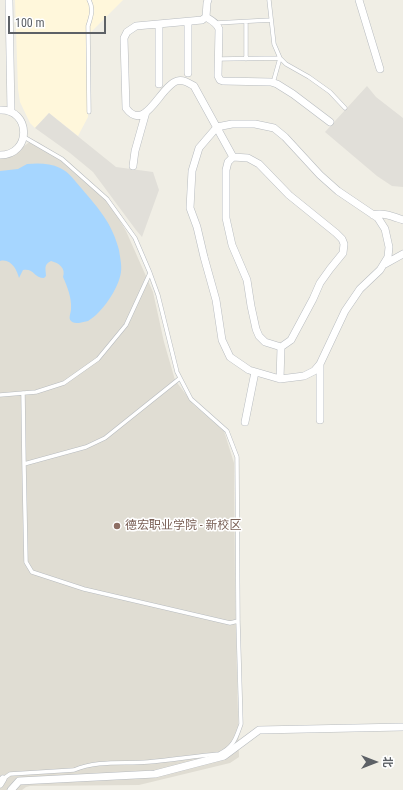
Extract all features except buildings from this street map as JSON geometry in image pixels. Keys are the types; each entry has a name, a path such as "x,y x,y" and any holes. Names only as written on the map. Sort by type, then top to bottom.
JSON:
{"street":[{"path":"9,0 11,112"},
{"path":"206,17 208,0"},
{"path":"359,0 380,69"},
{"path":"206,17 202,20 188,22 136,26 127,32 124,38 126,108 130,114 135,116 142,115 151,108 169,86 177,81 185,81 194,86 233,157"},
{"path":"206,17 213,21 219,29 218,76 220,80 278,84 330,122"},
{"path":"188,22 188,73"},
{"path":"159,24 159,84"},
{"path":"0,110 11,112 16,115 21,121 24,129 24,137 15,151 10,154 0,155"},
{"path":"134,166 135,151 146,112"},
{"path":"382,267 388,257 389,247 385,229 378,218 338,191 320,175 285,137 274,128 255,124 232,124 217,127 199,148 192,171 190,208 197,228 216,300 222,340 230,357 249,370 280,379 304,376 314,371 320,364 346,311 360,289 382,267 403,254"},
{"path":"233,157 248,158 259,164 289,194 336,233 342,239 344,244 343,253 320,283 291,340 281,347 265,342 259,336 251,306 247,280 232,245 226,218 226,170 228,162 233,157"},
{"path":"373,214 386,214 403,220"},
{"path":"280,379 281,347"},
{"path":"320,364 320,420"},
{"path":"245,422 255,372"},
{"path":"11,790 19,781 155,774 224,756 259,730 403,727"}],"lane":[{"path":"88,112 88,26 92,15 92,5 89,0"},
{"path":"269,0 274,44 280,58 286,64 309,76 330,92 345,108"},
{"path":"215,23 271,20"},
{"path":"246,22 246,59"},
{"path":"219,59 280,58"},
{"path":"273,83 280,58"},
{"path":"1,782 10,774 74,770 102,764 148,762 219,754 227,750 236,739 241,724 238,621 237,457 227,431 191,399 176,372 158,295 135,238 107,199 62,160 24,137"},
{"path":"0,395 36,392 64,383 98,359 126,325 150,273"},
{"path":"24,464 86,447 105,438 180,378"},
{"path":"24,393 26,562 32,572 84,589 230,624 238,621"}],"shaded area":[{"path":"15,0 123,0 89,34 88,117 78,136 49,113 35,128 30,123 20,102 18,89"},
{"path":"367,86 376,97 403,118 403,187 392,186 377,176 325,132"},
{"path":"49,113 116,167 153,172 159,190 142,237 93,172 70,153 35,128"},
{"name":"德宏职业学院 - 新校区","path":"31,141 38,142 70,163 92,183 112,207 126,231 153,292 164,342 175,380 194,405 224,431 234,463 239,757 230,763 139,785 30,786 22,790 0,790 0,154 17,151"}],"water":[{"path":"27,164 48,164 56,166 66,172 99,210 113,232 119,250 121,264 120,278 109,300 99,312 88,321 77,323 70,320 70,296 63,277 64,271 57,263 51,261 48,263 45,269 46,276 44,278 41,278 30,270 23,270 19,278 13,265 7,261 0,261 0,171 18,169"}],"place":[{"name":"德宏职业学院 - 新校区","path":"117,526"}]}
